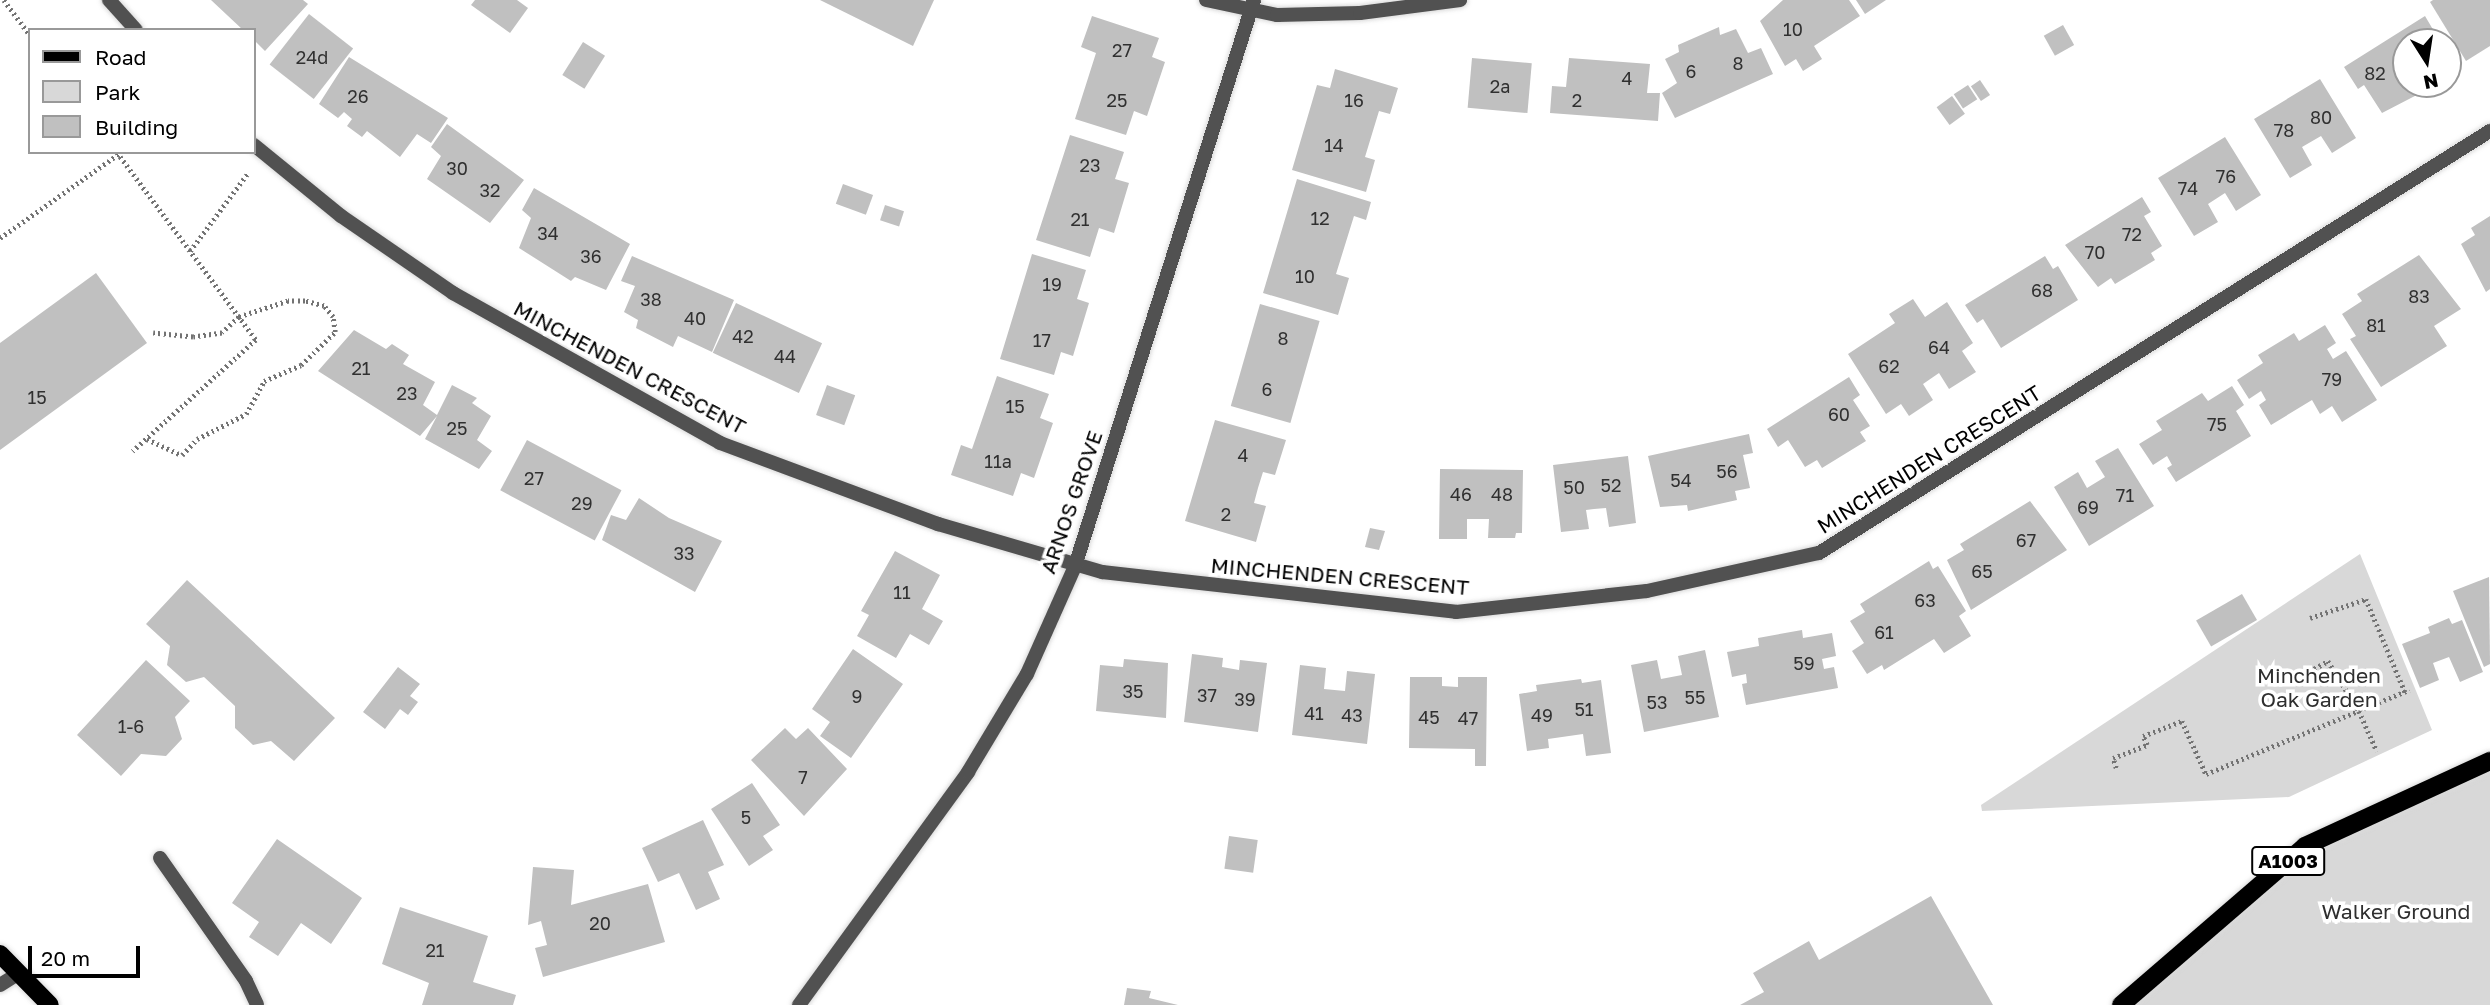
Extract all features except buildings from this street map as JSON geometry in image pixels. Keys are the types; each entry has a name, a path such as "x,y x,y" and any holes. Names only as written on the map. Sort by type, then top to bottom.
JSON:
{"main road":[{"name":"A1003","path":"2121,1005 2305,846 2490,761"},
{"path":"0,954 51,1005"}],"street":[{"path":"109,0 134,28"},
{"path":"1206,0 1252,6 1360,13 1460,0"},
{"name":"ARNOS GROVE","path":"799,1005 828,969 968,772 1027,674 1075,566 1252,6"},
{"name":"MINCHENDEN CRESCENT","path":"258,149 341,216 453,293 720,443 938,524 1075,566 1456,612 1647,591 1819,553 2490,131"},
{"path":"160,858 246,981 257,1005"},
{"path":"0,985 19,974"}],"path":[{"path":"4,0 28,32"},
{"path":"0,238 117,154"},
{"path":"119,154 256,340 133,451"},
{"path":"190,251 255,154"},
{"path":"147,439 182,455 197,439 246,414 264,381 301,365 335,332 333,317 324,306 305,301 288,302 239,317 222,333 194,337 153,333"},
{"path":"2116,768 2113,758 2147,745 2143,736 2182,721 2206,774 2407,691 2366,598 2310,618"},
{"path":"2290,682 2328,661 2359,711 2376,751"}],"green space":[{"name":"Minchenden Oak Garden","path":"2360,554 2432,730 2289,797 1982,811 1981,805"},
{"name":"Walker Ground","path":"2490,759 2490,1005 2111,1005 2229,907 2407,793"}]}
